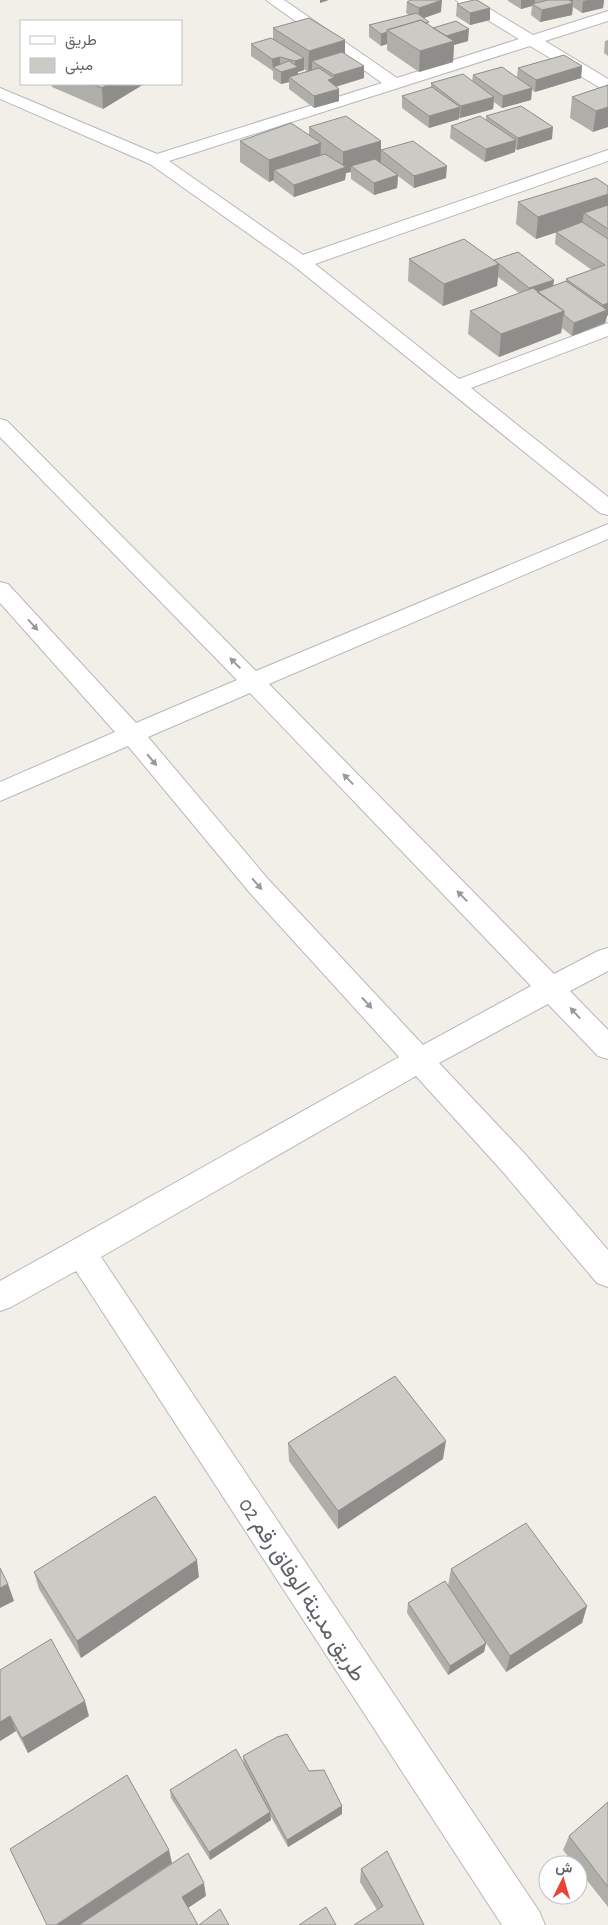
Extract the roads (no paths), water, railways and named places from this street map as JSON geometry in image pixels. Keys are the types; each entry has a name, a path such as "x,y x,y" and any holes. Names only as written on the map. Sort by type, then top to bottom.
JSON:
{"street":[{"path":"274,0 395,84"},
{"path":"464,0 608,86"},
{"path":"156,160 608,16"},
{"path":"0,93 156,160 301,262 608,508"},
{"path":"301,262 608,155"},
{"path":"456,387 608,329"},
{"path":"0,426 253,682 552,988 608,1048"},
{"path":"0,792 608,531"},
{"path":"0,589 132,735 259,886 514,1162 608,1273"},
{"path":"0,1297 420,1060 608,958"},
{"name":"طريق مدينة الوفاق رقم 02","path":"81,1253 525,1925"}]}
